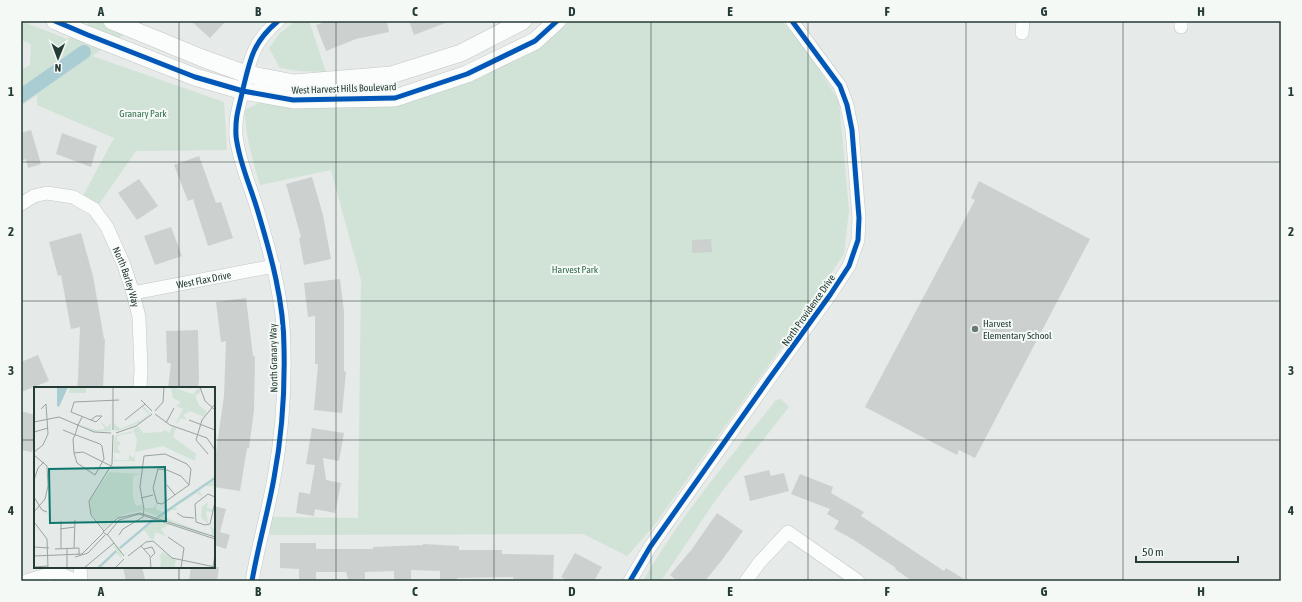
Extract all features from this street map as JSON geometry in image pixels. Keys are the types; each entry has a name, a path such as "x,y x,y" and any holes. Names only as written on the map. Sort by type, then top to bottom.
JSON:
{"street":[{"name":"West Harvest Hills Boulevard","path":"55,21 195,77 243,90 293,100 395,98 467,74 535,41 557,21"},
{"name":"West Harvest Hills Boulevard","path":"112,21 202,58 246,74 294,83 391,75 461,53 523,21"},
{"name":"North Granary Way","path":"252,581 274,477 284,385 284,347 283,326 274,266 258,210 239,156 236,137 236,118 238,104 252,54 266,31 278,21"},
{"name":"North Providence Drive","path":"630,581 650,547 830,295 849,266 858,240 859,218 852,130 847,105 840,86 792,21"},
{"name":"North Barley Way","path":"21,204 34,196 47,193 61,194 73,197 94,209 100,217 112,237 124,265 139,317 141,370 140,387"},
{"name":"West Flax Drive","path":"133,293 274,266"},
{"path":"746,581 759,563 788,532 858,581"},
{"path":"80,568 81,581"},
{"path":"26,581 56,572 76,581"}],"green space":[{"name":"Granary Park","path":"21,21 67,39 92,21 145,21 92,56 224,102 227,150 136,151 97,207 83,196 114,138 37,105 37,95 21,106 21,70 30,65 31,44 21,40"},
{"path":"296,21 309,21 326,72 299,71 280,68 269,48 280,33"},
{"name":"Harvest Park","path":"570,21 782,21 809,54 839,101 849,210 844,254 796,327 653,527 627,556 583,534 270,535 270,517 358,518 361,280 331,170 260,185 248,138 245,110 259,103 327,108 406,102 480,78 535,47"},
{"path":"781,399 789,407 717,498 661,581 643,581 657,557 689,510 776,400"}],"building":[{"path":"191,21 226,21 210,38"},
{"path":"328,21 387,21 389,32 356,39 326,51 316,25"},
{"path":"409,21 447,21 448,22 414,35"},
{"path":"31,130 41,164 28,168 26,159 21,161 21,133"},
{"path":"62,133 97,146 91,167 56,154"},
{"path":"199,156 216,203 221,202 233,238 208,246 193,199 188,201 174,165"},
{"path":"312,177 323,215 331,259 304,265 299,238 301,237 286,184"},
{"path":"139,179 158,206 137,220 118,193"},
{"name":"Harvest Elementary School","path":"979,181 1090,239 975,458 959,450 957,455 865,407 975,200 971,198"},
{"path":"171,227 182,256 155,265 144,236"},
{"path":"81,233 93,276 105,339 103,387 77,387 80,327 71,329 61,275 58,276 49,242"},
{"path":"711,239 712,252 692,253 692,240"},
{"path":"340,279 344,312 344,371 346,372 342,413 314,410 318,364 315,364 315,316 308,317 304,283"},
{"path":"246,298 253,356 255,356 254,410 249,448 247,448 240,491 215,487 215,459 224,396 226,341 221,342 216,302"},
{"path":"198,330 198,387 168,387 171,363 167,363 166,331"},
{"path":"38,355 49,381 21,392 21,362"},
{"path":"21,411 34,415 34,445 32,452 21,450"},
{"path":"312,428 344,433 339,461 323,458 326,480 341,483 335,513 315,509 314,516 296,513 299,492 310,494 315,465 306,464"},
{"path":"769,470 771,476 784,473 789,491 750,501 744,476"},
{"path":"800,474 833,487 831,493 864,512 861,516 944,571 946,568 967,581 912,581 895,569 896,568 854,540 834,529 839,521 827,514 830,509 791,494"},
{"path":"215,506 226,509 220,532 230,535 226,549 215,545"},
{"path":"717,513 743,531 705,581 677,581 670,575 692,549"},
{"path":"280,543 316,543 316,549 373,549 373,547 423,544 459,546 459,550 502,550 502,554 554,555 553,581 513,579 513,577 457,578 457,581 440,580 440,571 411,570 411,581 394,581 394,571 365,572 365,579 348,579 346,572 316,572 316,581 299,581 299,569 280,568"},
{"path":"575,553 602,567 594,581 569,581 561,577"},
{"path":"219,567 217,581 189,581 191,568"},
{"path":"123,568 142,568 145,579 126,581"}],"waterway":[{"path":"21,96 84,52"}],"cycle path":[{"path":"55,21 195,77 243,91 293,100 395,98 467,74 535,41 557,21"},
{"path":"252,581 272,491 279,446 283,397 283,331 282,313 276,279 263,228 240,156 236,136 236,123 245,78 254,52 263,36 278,21"},
{"path":"630,581 650,547 830,295 849,266 858,240 859,218 852,130 847,105 840,86 792,21"}],"place":[{"name":"Harvest Elementary School","path":"975,329"}]}
